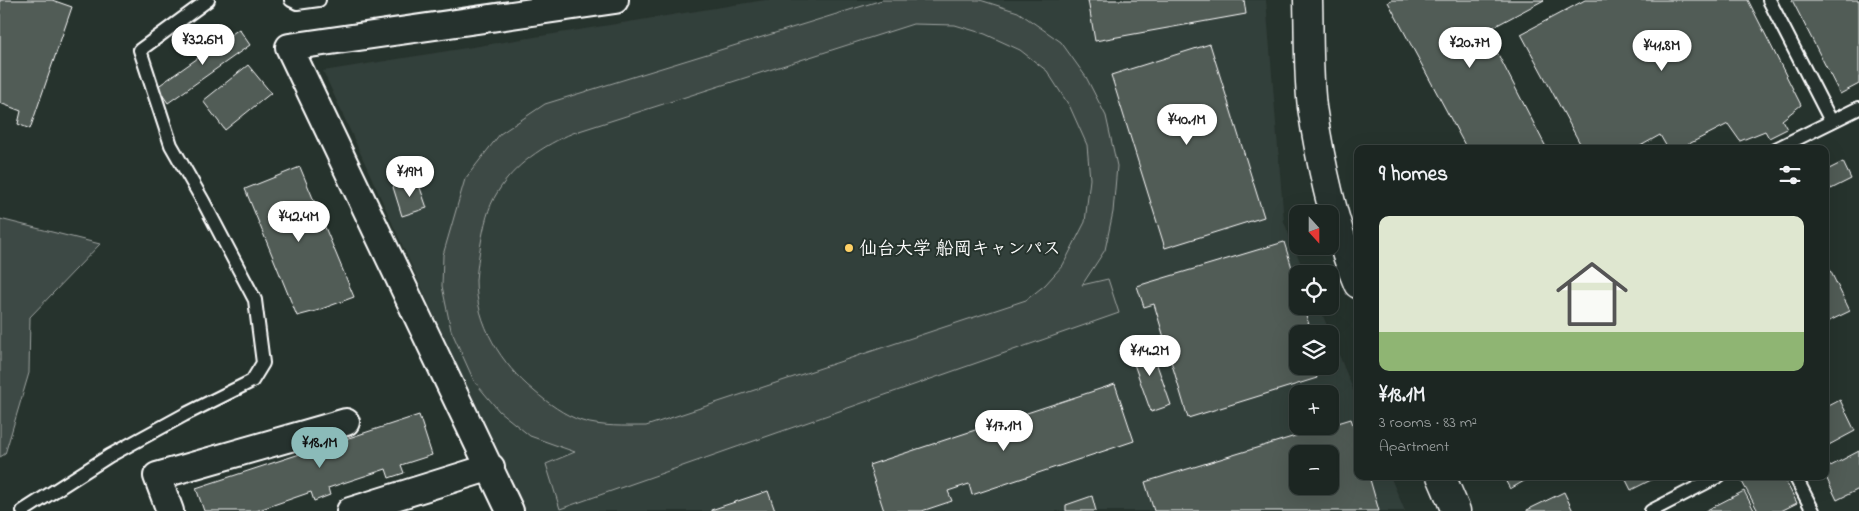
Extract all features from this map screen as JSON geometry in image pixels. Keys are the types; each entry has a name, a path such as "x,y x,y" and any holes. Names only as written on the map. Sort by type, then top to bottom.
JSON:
{"street":[{"path":"510,511 491,467 289,47 614,0"},
{"path":"1308,0 1312,105 1325,178 1347,258 1354,275"},
{"path":"170,511 158,476 346,422"},
{"path":"350,511 491,467"},
{"path":"1443,480 1456,511"}],"lane":[{"path":"23,511 109,456 252,381 263,363 255,300 171,145 140,50 208,0"},
{"path":"295,1 319,0"},
{"path":"1769,0 1831,121"},
{"path":"1784,145 1859,108"},
{"path":"1651,511 1711,480"},
{"path":"1797,480 1812,511"}],"shaded area":[{"name":"仙台大学 船岡キャンパス","path":"765,0 1266,0 1284,222 1289,234 1289,255 1297,255 1301,265 1289,265 1289,315 1323,315 1327,325 1289,325 1289,375 1339,375 1339,355 1354,392 1354,480 1392,480 1405,511 523,511 323,71"},
{"path":"882,0 980,0 1018,12 1061,42 1086,77 1106,116 1117,166 1113,212 1105,250 1082,285 1108,279 1119,313 560,509 546,464 575,452 530,436 499,411 474,381 451,330 442,286 443,255 465,179 500,134 545,104","holes":["913,24 955,25 985,34 1020,50 1047,71 1070,107 1087,145 1090,179 1085,222 1063,265 1045,285 1026,300 646,426 597,424 582,421 569,415 534,391 501,356 480,312 476,280 479,257 485,223 494,198 512,173 530,157 573,133"]},
{"path":"0,219 100,244 30,317 29,373 5,454 0,457"}],"building":[{"path":"0,0 52,0 72,7 30,129 18,124 21,111 0,103"},
{"path":"1088,0 1244,0 1246,14 1095,41"},
{"path":"1391,0 1544,0 1486,31 1545,145 1465,145 1388,2"},
{"path":"1585,0 1748,0 1801,105 1782,120 1787,129 1769,138 1765,131 1740,141 1728,124 1687,145 1666,145 1660,135 1642,145 1581,145 1521,34"},
{"path":"1792,0 1859,0 1859,84 1840,94"},
{"path":"239,29 250,45 168,103 157,87"},
{"path":"1210,44 1264,217 1165,248 1111,75"},
{"path":"248,65 271,93 225,130 203,101"},
{"path":"1843,162 1851,179 1831,189 1829,185 1829,169"},
{"path":"300,167 354,297 297,316 245,189"},
{"path":"417,179 427,208 402,216 393,187"},
{"path":"1284,242 1291,265 1289,265 1289,315 1306,315 1309,325 1289,325 1289,375 1316,375 1317,378 1289,385 1289,387 1188,418 1154,304 1144,307 1137,286"},
{"path":"1829,268 1850,311 1829,321"},
{"path":"1149,342 1171,405 1151,412 1129,350"},
{"path":"1115,384 1134,441 972,495 969,484 948,491 952,501 922,511 884,511 869,465"},
{"path":"1840,400 1855,431 1829,445 1829,406"},
{"path":"419,415 432,455 401,465 404,473 389,478 386,469 328,488 330,495 314,501 311,492 256,511 204,511 196,488"},
{"path":"1351,419 1354,428 1354,480 1370,480 1379,511 1154,511 1145,482 1299,435 1339,435 1339,423"},
{"path":"1859,451 1859,489 1837,500 1827,480 1829,480 1829,467"},
{"path":"1505,480 1526,480 1510,489"},
{"path":"1626,480 1651,480 1631,490"},
{"path":"1741,480 1785,480 1797,503 1781,511 1758,511"},
{"path":"768,491 775,511 711,511 711,510"},
{"path":"1744,491 1754,510 1705,511"},
{"path":"1564,492 1573,511 1527,511 1527,510"},
{"path":"1092,496 1096,511 1066,511 1066,505"}],"place":[{"name":"仙台大学 船岡キャンパス","path":"849,248"}]}
